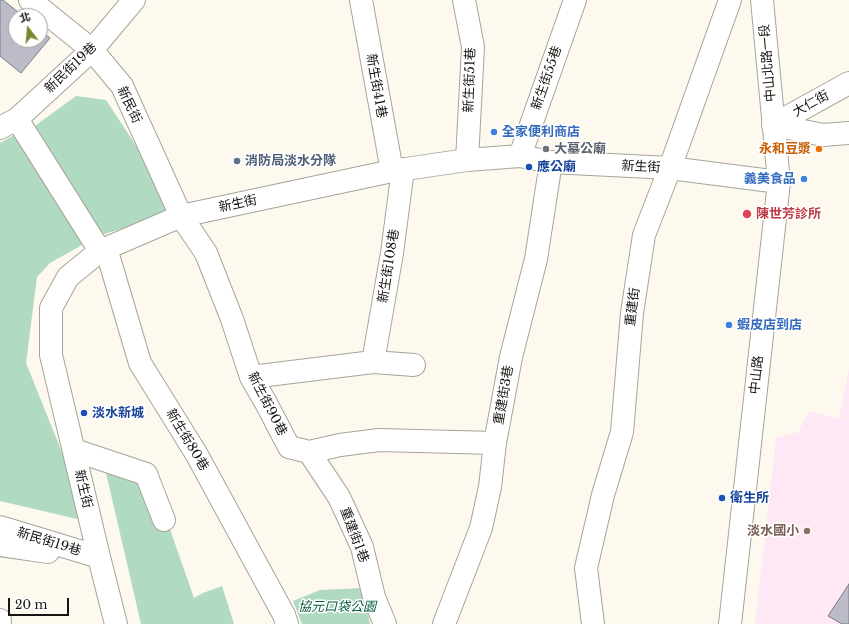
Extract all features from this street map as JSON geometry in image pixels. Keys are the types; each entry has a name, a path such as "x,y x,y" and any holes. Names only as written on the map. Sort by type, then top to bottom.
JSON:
{"street":[{"name":"新民街","path":"30,0 92,50 122,86 181,216"},
{"name":"新民街19巷","path":"9,124 92,50 134,0"},
{"name":"新生街41巷","path":"361,0 397,170"},
{"name":"新生街51巷","path":"464,0 473,47 467,160"},
{"name":"新生街55巷","path":"520,156 575,0"},
{"name":"重建街","path":"593,624 586,568 603,494 622,432 632,313 644,235 670,168 730,0"},
{"name":"中山北路一段","path":"762,0 773,125"},
{"name":"大仁街","path":"773,125 849,82"},
{"name":"新生街80巷","path":"9,124 103,250 140,363 197,455 284,615 287,624"},
{"path":"773,125 823,135 849,133"},
{"name":"中山路","path":"730,624 779,182 773,125"},
{"name":"新生街","path":"116,624 51,355 51,308 68,277 103,250 181,216 397,170 467,160 520,156 551,162 670,168 779,182"},
{"name":"重建街3巷","path":"444,624 481,528 490,487 495,443 511,357 536,259 551,162"},
{"name":"新生街108巷","path":"373,362 392,253 397,170"},
{"name":"新生街90巷","path":"181,216 206,253 232,319 251,377 289,447 309,452 340,445 379,440 495,443"},
{"path":"251,377 373,362 414,365"},
{"path":"74,450 146,474 164,520"},
{"name":"重建街1巷","path":"309,452 339,497 362,547 374,597 385,624"},
{"name":"新民街19巷","path":"0,527 99,557"},
{"path":"0,546 22,550 99,557"}],"shaded area":[{"name":"淡水國小","path":"849,368 849,624 755,624 776,438 798,432 809,411 839,419"}],"green space":[{"path":"76,96 106,100 179,211 98,236 32,128"},
{"path":"16,134 82,245 50,263 37,277 26,363 90,522 0,501 0,143"},
{"path":"103,460 158,495 194,598 222,586 234,624 141,624"},
{"name":"協元口袋公園","path":"363,588 370,624 302,624 293,601 320,590"}],"building":[{"path":"0,0 3,0 13,8 8,8 8,48 42,48 21,73 0,56"},
{"path":"849,584 849,624 842,624 828,616"}],"place":[{"name":"全家便利商店","path":"494,132"},
{"name":"大墓公廟","path":"546,149"},
{"name":"永和豆漿","path":"819,149"},
{"name":"消防局淡水分隊","path":"237,161"},
{"name":"應公廟","path":"529,167"},
{"name":"義美食品","path":"804,179"},
{"name":"陳世芳診所","path":"747,214"},
{"name":"蝦皮店到店","path":"729,325"},
{"name":"淡水新城","path":"84,413"},
{"name":"衛生所","path":"722,498"},
{"name":"淡水國小","path":"807,531"}]}
